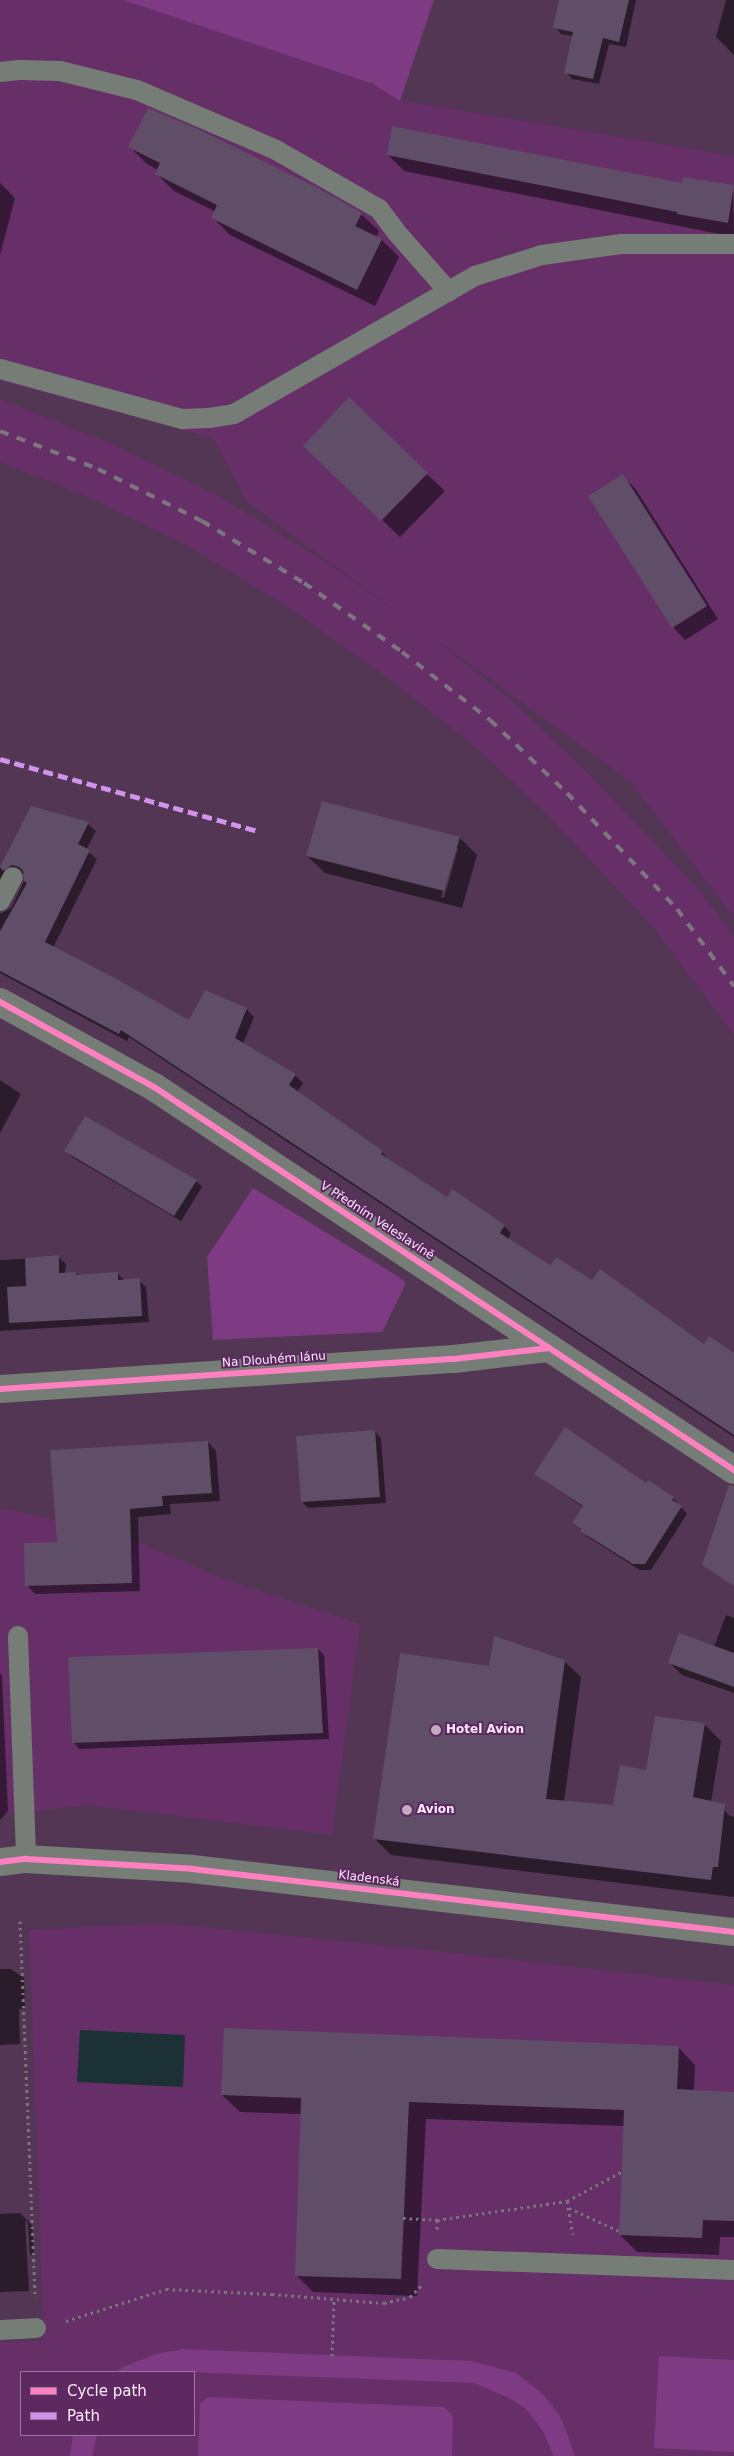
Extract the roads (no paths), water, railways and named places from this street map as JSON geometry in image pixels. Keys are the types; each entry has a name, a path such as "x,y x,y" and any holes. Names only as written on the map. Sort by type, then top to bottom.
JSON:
{"street":[{"name":"V Předním Veleslavíně","path":"0,1002 154,1087 734,1470"},
{"name":"Na Dlouhém lánu","path":"0,1389 454,1359 549,1348"},
{"name":"Kladenská","path":"13,1861 192,1869 734,1932"}],"lane":[{"path":"0,72 18,70 60,72 138,90 276,150 379,209 398,234 449,292"},
{"path":"0,369 182,419 209,418 234,414 475,276 542,255 621,244 734,244"},
{"path":"0,901 13,877"},
{"path":"13,1861 18,1636"},
{"path":"437,2259 734,2270"},
{"path":"0,2330 36,2328"}],"railway":[{"path":"0,431 98,469 202,521 304,583 402,652 490,720 567,793 677,909 734,986"}],"place":[{"name":"Hotel Avion","path":"436,1730"},
{"name":"Avion","path":"407,1810"}]}
